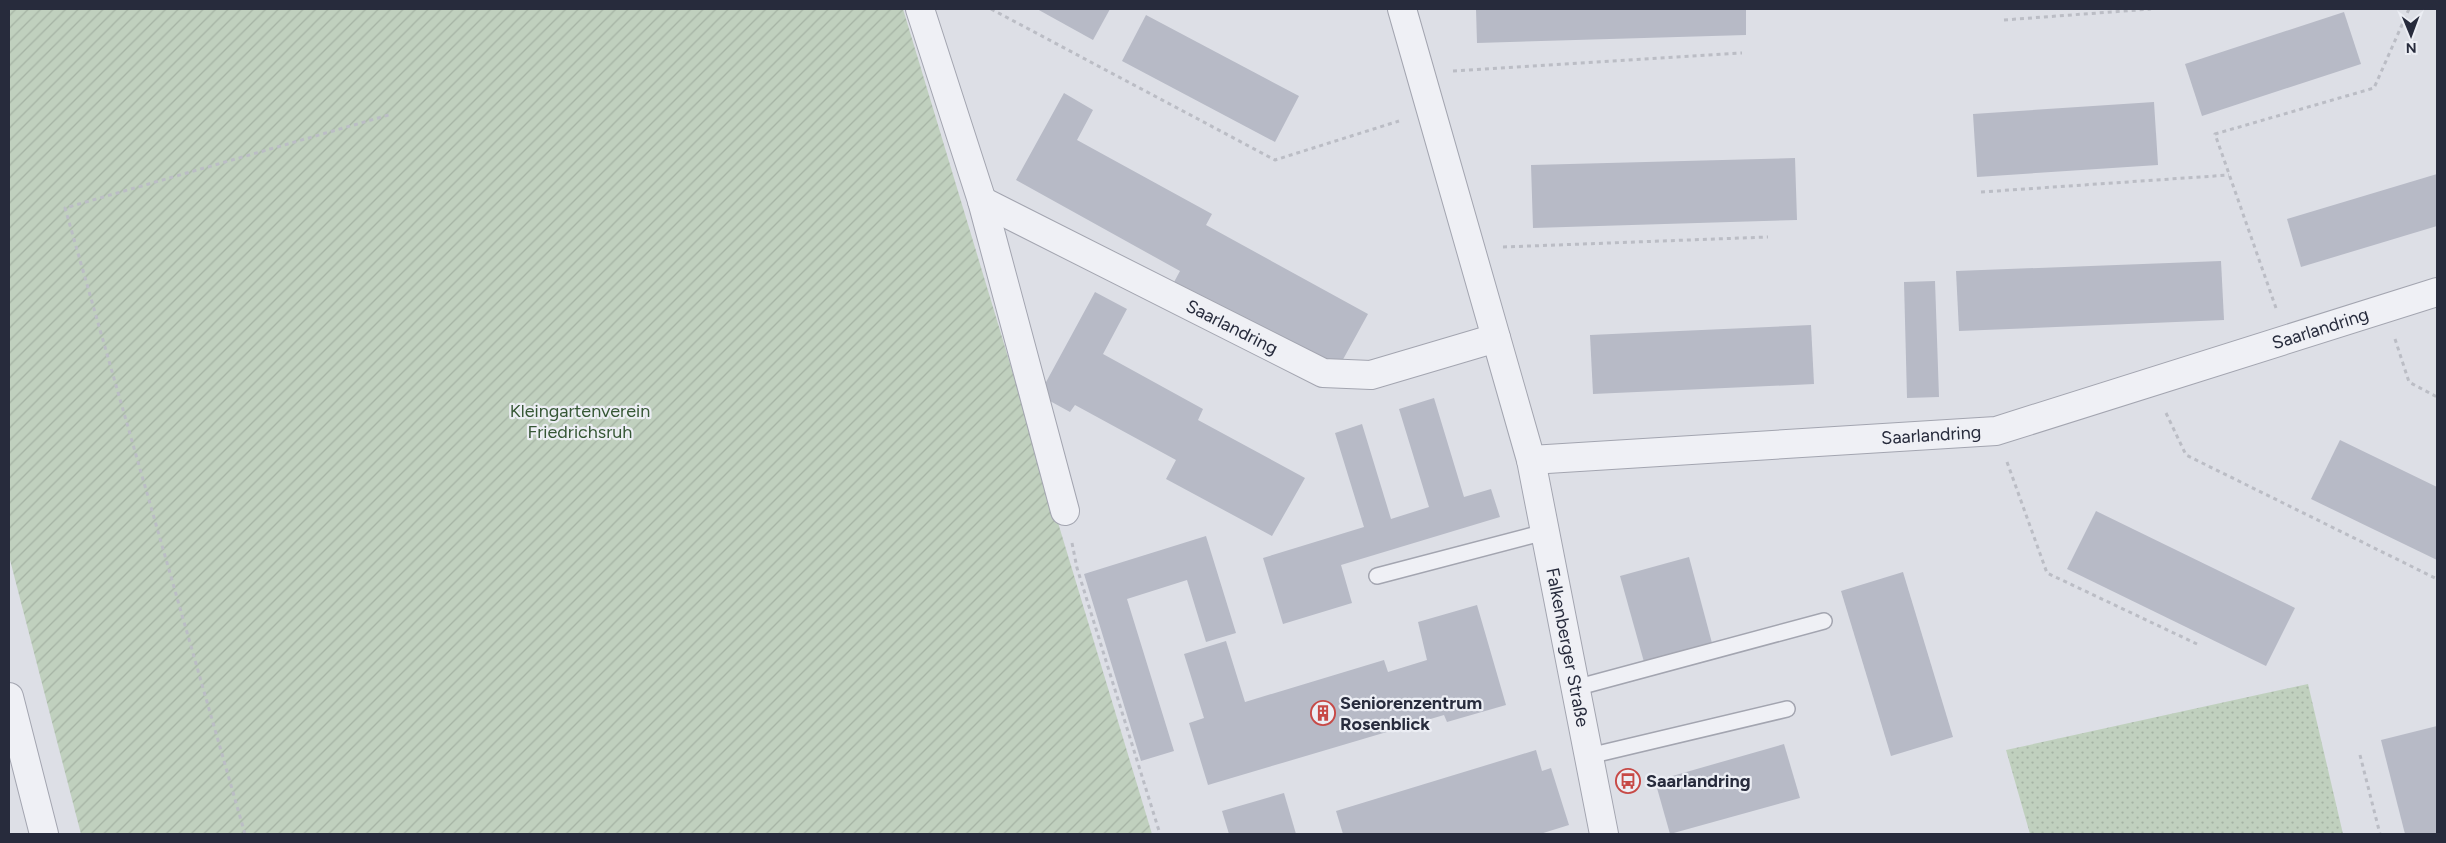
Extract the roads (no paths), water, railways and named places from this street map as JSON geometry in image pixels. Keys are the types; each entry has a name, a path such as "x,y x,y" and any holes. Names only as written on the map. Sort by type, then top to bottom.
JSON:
{"street":[{"path":"920,9 982,201 1065,511"},
{"path":"1402,9 1531,460"},
{"name":"Saarlandring","path":"982,201 1323,373 1371,375 1496,338"},
{"name":"Saarlandring","path":"1531,460 1996,431 2437,292"},
{"name":"Falkenberger Straße","path":"1531,460 1604,834"},
{"path":"9,697 44,834"}],"lane":[{"path":"1377,576 1545,532"},
{"path":"1575,688 1824,621"},
{"path":"1589,756 1787,709"}],"place":[{"name":"Seniorenzentrum Rosenblick","path":"1323,713"},
{"name":"Saarlandring","path":"1628,781"}],"park label":[{"name":"Kleingartenverein Friedrichsruh","path":"580,421"}]}
